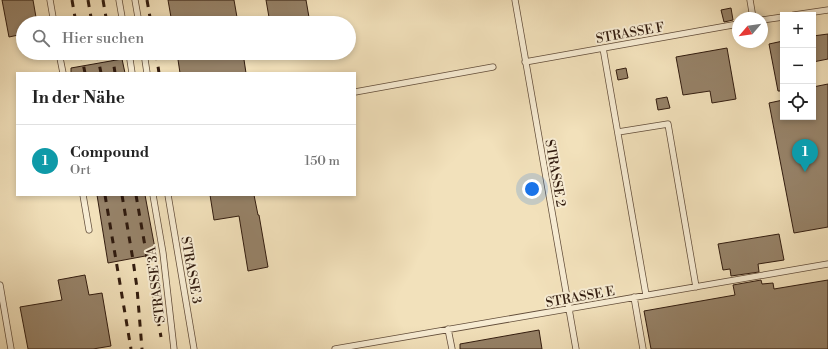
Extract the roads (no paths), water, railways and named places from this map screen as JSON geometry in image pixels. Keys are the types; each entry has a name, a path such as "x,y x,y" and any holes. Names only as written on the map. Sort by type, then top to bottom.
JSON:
{"lane":[{"path":"50,0 53,16"},
{"path":"119,0 122,16"},
{"path":"135,0 138,16"},
{"name":"STRASSE 2","path":"515,0 576,349"},
{"path":"750,0 752,12"},
{"path":"814,12 828,10"},
{"path":"768,19 780,17"},
{"name":"STRASSE F","path":"525,62 732,25"},
{"path":"603,48 646,295"},
{"path":"60,60 63,72"},
{"path":"130,60 132,72"},
{"path":"145,60 147,72"},
{"path":"356,92 492,67"},
{"path":"618,132 668,124 696,287"},
{"path":"84,196 90,230"},
{"name":"STRASSE 3A","path":"153,196 163,253 174,349"},
{"name":"STRASSE 3","path":"168,196 194,349"},
{"name":"STRASSE E","path":"335,349 366,346 448,329 828,264"},
{"path":"0,284 11,349"},
{"path":"634,297 643,349"},
{"path":"448,329 452,349"}],"railway":[{"path":"72,0 75,16"},
{"path":"88,0 91,16"},
{"path":"103,0 106,16"},
{"path":"147,0 150,16"},
{"path":"82,60 85,72"},
{"path":"98,60 101,72"},
{"path":"113,60 115,72"},
{"path":"157,60 159,72"},
{"path":"105,196 131,349"},
{"path":"122,196 137,288 142,349"},
{"path":"136,196 161,337"}],"place":[{"name":"Compound","path":"805,172"}]}
